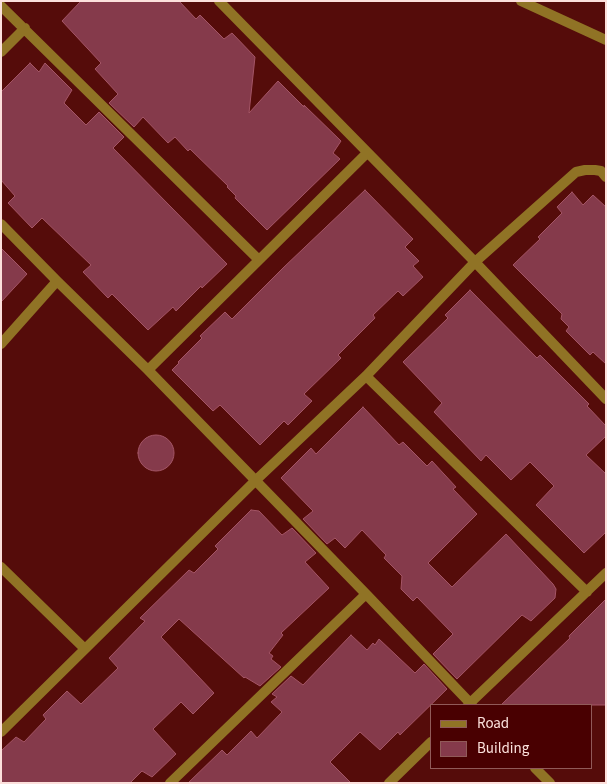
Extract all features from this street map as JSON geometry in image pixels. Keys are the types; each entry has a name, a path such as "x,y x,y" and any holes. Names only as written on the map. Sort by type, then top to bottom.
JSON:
{"street":[{"path":"218,1 475,262 606,399"},
{"path":"521,1 606,40"},
{"path":"1,6 259,260"},
{"path":"1,52 25,28"},
{"path":"148,370 367,153"},
{"path":"1,732 255,481 366,376 475,262 576,172 595,170 601,172 606,177"},
{"path":"1,224 148,370 366,594 469,704"},
{"path":"1,344 57,281"},
{"path":"366,376 587,592"},
{"path":"1,567 85,649"},
{"path":"471,704 606,573"},
{"path":"170,783 366,594"},
{"path":"389,783 430,743"},
{"path":"536,769 550,783"}],"building":[{"path":"81,1 179,1 196,19 200,15 224,39 232,33 255,57 249,113 278,81 341,141 333,153 340,159 267,230 235,198 236,196 228,186 190,149 188,151 175,137 168,143 143,117 134,127 109,103 118,94 95,69 101,63 62,21"},
{"path":"30,63 39,72 45,63 72,90 64,103 86,125 99,112 124,137 113,148 227,264 176,311 173,307 148,330 112,294 108,298 83,272 91,265 42,218 32,228 8,203 15,196 1,180 1,92"},
{"path":"365,190 413,239 405,247 419,261 413,266 423,277 403,296 398,291 373,315 375,318 338,355 341,358 304,394 312,401 288,425 284,421 260,445 220,405 213,411 172,370 202,338 200,336 225,312 232,319"},
{"path":"572,192 583,205 593,195 606,207 606,364 593,352 590,355 566,331 569,327 561,319 562,314 513,265 540,239 538,237 562,213 557,207"},
{"path":"1,248 27,274 1,302"},
{"path":"470,290 537,358 540,355 589,404 587,406 606,426 606,436 586,455 606,474 606,532 584,553 536,505 554,486 530,462 511,480 486,455 481,461 434,412 442,403 403,362 448,318 445,315"},
{"path":"363,407 399,445 403,442 427,466 432,461 456,487 453,489 477,514 428,563 452,587 506,534 556,589 555,598 531,621 522,615 457,679 433,654 453,634 417,597 413,601 401,589 402,576 384,558 386,555 362,530 345,548 335,538 327,544 303,519 313,511 281,478 311,448 316,454"},
{"path":"156,435 163,436 169,440 173,446 173,460 169,466 163,470 156,471 149,470 143,466 139,460 138,453 139,446 143,440 149,436"},
{"path":"251,510 259,511 282,535 292,528 316,553 305,562 329,588 281,633 283,635 269,653 273,656 271,659 281,667 260,686 244,678 179,619 161,637 214,693 193,714 181,702 153,729 176,754 152,777 142,771 130,783 1,783 1,751 16,737 24,742 46,719 43,715 67,691 81,704 118,668 109,658 145,621 140,618 189,570 194,573 218,549 215,546"},
{"path":"606,599 606,705 502,704 570,638 569,636"},
{"path":"351,635 367,650 373,643 375,645 379,639 415,673 424,664 447,689 400,735 398,732 380,750 360,732 330,762 351,783 188,783 222,750 227,755 251,731 257,738 282,712 271,702 277,697 272,694 291,676 303,685"}]}
